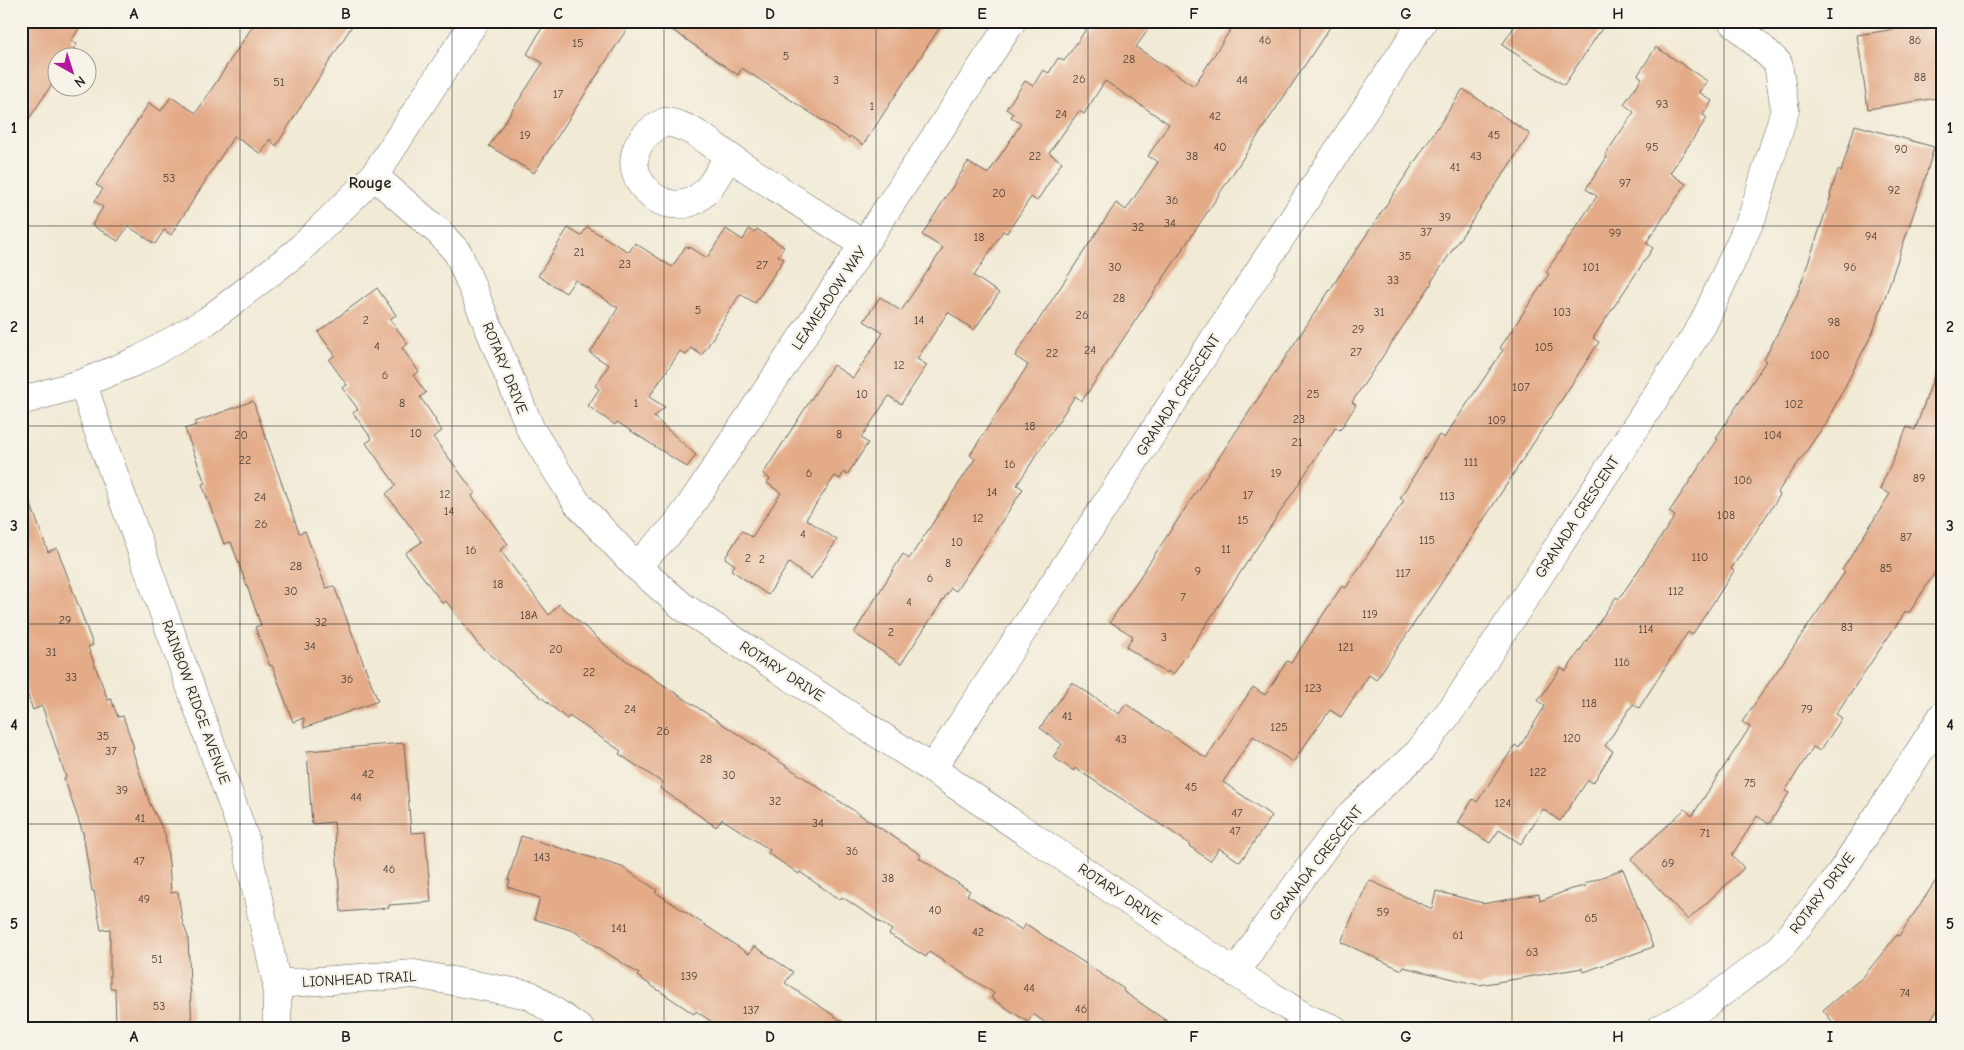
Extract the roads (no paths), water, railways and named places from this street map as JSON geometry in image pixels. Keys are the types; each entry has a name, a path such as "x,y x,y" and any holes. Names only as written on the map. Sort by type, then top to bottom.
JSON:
{"street":[{"path":"21,401 83,383 139,360 207,321 297,252 374,176 475,21"},
{"name":"LEAMEADOW WAY","path":"636,566 672,530 688,509 1012,21"},
{"name":"GRANADA CRESCENT","path":"932,769 1423,21"},
{"name":"GRANADA CRESCENT","path":"1236,973 1265,928 1329,841 1353,812 1419,752 1456,702 1703,324 1752,218 1785,110 1778,63 1732,21"},
{"path":"728,156 864,245"},
{"name":"ROTARY DRIVE","path":"374,176 440,234 458,253 530,430 577,502 636,566 682,606 932,769 1236,973 1306,1018 1334,1029"},
{"name":"RAINBOW RIDGE AVENUE","path":"83,383 100,437 245,839 277,984 277,1029"},
{"name":"ROTARY DRIVE","path":"1660,1029 1704,1006 1778,950 1834,882 1943,715"},
{"name":"LIONHEAD TRAIL","path":"277,984 414,974 530,995 580,1029"}],"district":[{"name":"Rouge","path":"370,183"}]}
